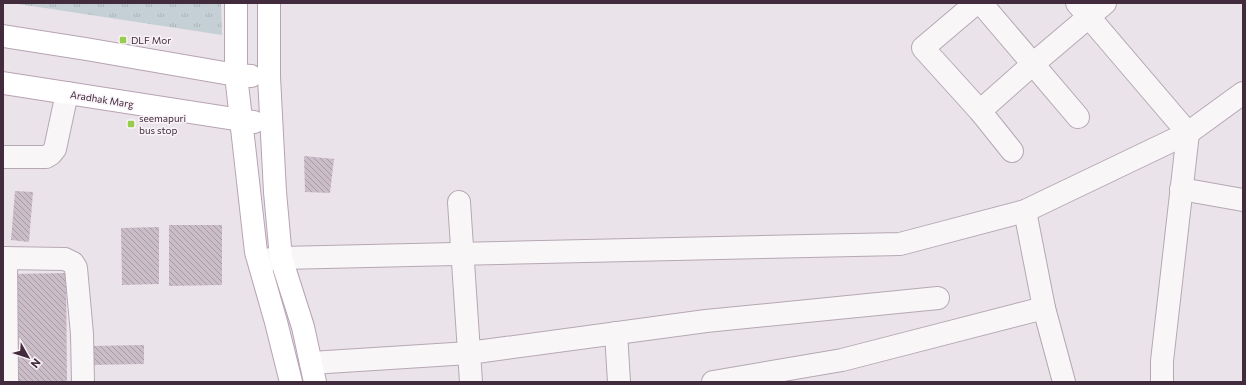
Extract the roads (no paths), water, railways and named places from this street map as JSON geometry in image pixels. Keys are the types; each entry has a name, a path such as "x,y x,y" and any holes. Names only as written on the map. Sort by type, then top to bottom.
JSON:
{"main road":[{"path":"236,3 236,75 256,252 291,382"},
{"path":"269,3 269,77 271,125 281,258 303,327 313,372"},
{"path":"3,36 86,48 236,75 269,77"},
{"name":"Aradhak Marg","path":"3,83 271,125"}],"street":[{"path":"976,3 923,48 980,111 1012,151"},
{"path":"981,3 1078,117"},
{"path":"980,111 1032,64 1090,7 1188,133 1162,361 1162,382"},
{"path":"3,157 46,157 51,154 55,149 67,93"},
{"path":"258,261 281,258 900,244 1025,211 1188,133 1243,93"},
{"path":"1181,189 1243,200"},
{"path":"459,202 471,382"},
{"path":"1025,211 1044,308 1064,382"},
{"path":"7,382 4,258 65,259 76,268 82,334 83,382"},
{"path":"313,372 706,322 938,298"},
{"path":"713,382 842,360 1044,308"},
{"path":"616,333 619,382"}],"place":[{"name":"DLF Mor","path":"123,40"},
{"name":"seemapuri bus stop","path":"131,124"}]}
